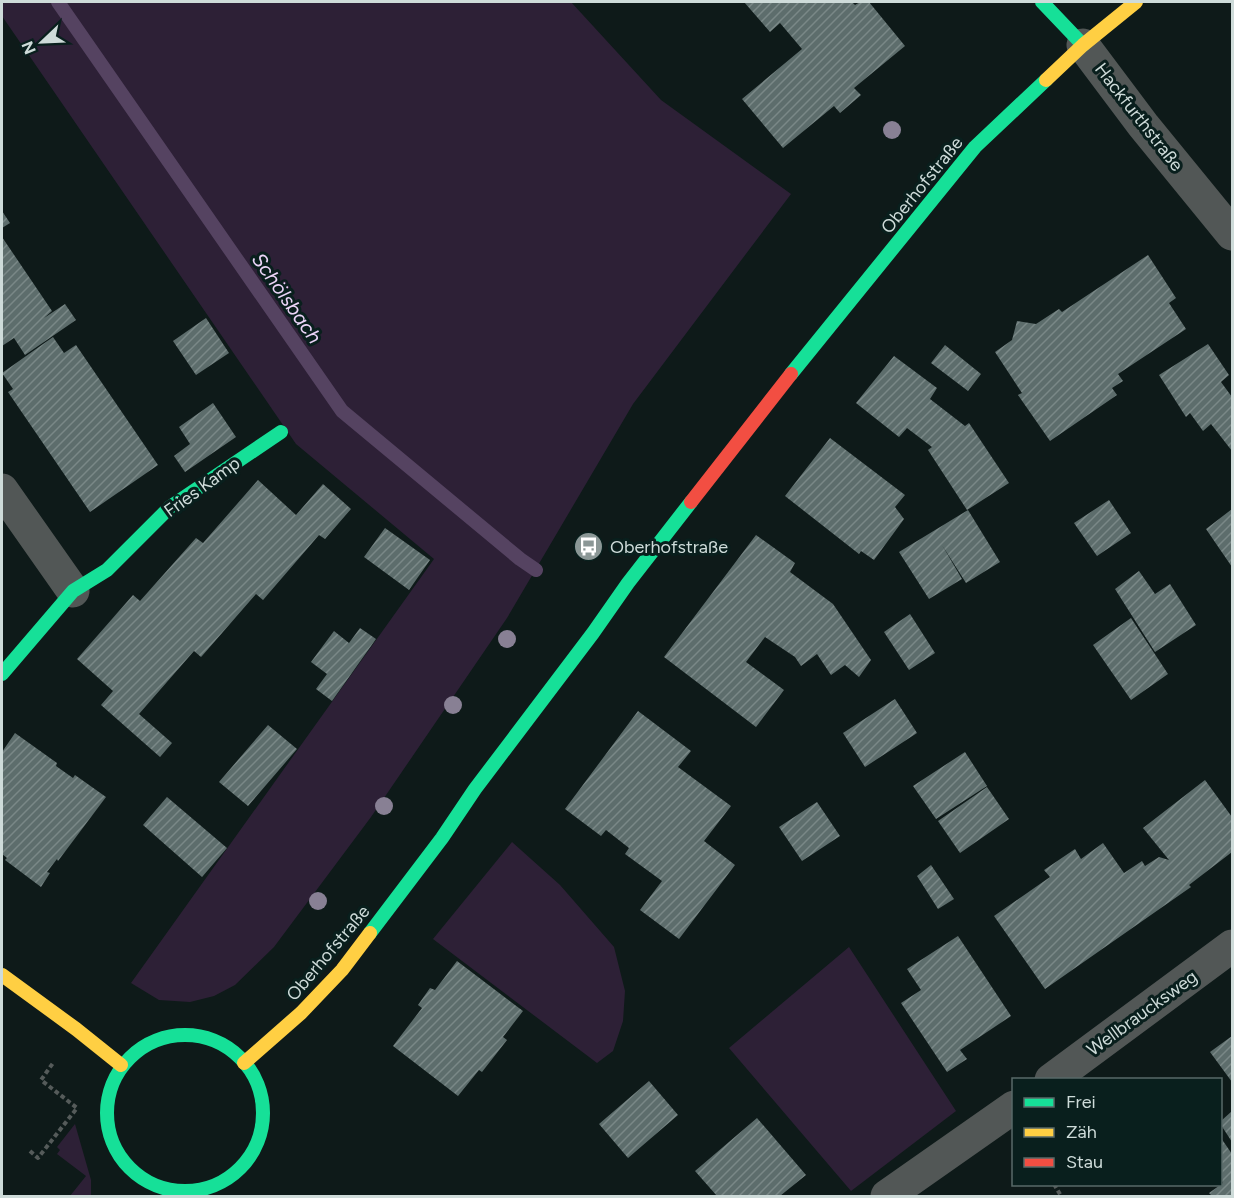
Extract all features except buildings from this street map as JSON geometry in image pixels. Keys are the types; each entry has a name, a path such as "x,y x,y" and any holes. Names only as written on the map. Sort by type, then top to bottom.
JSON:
{"main road":[{"name":"Hackfurthstraße","path":"1042,2 1083,45"},
{"name":"Oberhofstraße","path":"244,1063 301,1013 342,970 442,838 475,789 628,583 802,360 975,147 1083,45 1136,2"},
{"name":"Fries Kamp","path":"2,674 73,591 107,570 170,507 280,432"},
{"path":"2,975 121,1065"},
{"path":"171,1035 201,1036 228,1048 244,1063 257,1083 262,1100 263,1118 254,1151 244,1165 230,1177 198,1191 162,1193 137,1176 116,1153 106,1124 108,1093 121,1065 143,1046 171,1035"}],"street":[{"name":"Hackfurthstraße","path":"1083,45 1143,125 1233,234"},
{"path":"2,490 73,591"},
{"name":"Wellbraucksweg","path":"1054,1078 1233,946"},
{"path":"887,1197 1012,1108"}],"path":[{"path":"30,1151 38,1158 76,1108 41,1080 76,1029"}],"shaded area":[{"path":"2,2 571,2 661,100 791,194 633,404 507,618 371,817 274,947 235,985 214,996 190,1002 159,1000 131,983 434,559 296,444 2,16"},
{"path":"512,842 560,885 614,947 625,991 623,1021 613,1051 597,1063 433,939"},
{"path":"849,947 956,1111 851,1191 729,1048"},
{"path":"75,1124 91,1180 91,1196 70,1196 86,1176 57,1154 60,1150 57,1147"}],"waterway":[{"name":"Schölsbach","path":"58,2 342,411 536,570"}],"traffic: fast":[{"path":"1042,2 1083,45"},
{"path":"791,374 975,147 1046,80"},
{"path":"2,674 73,591 107,570 170,507 281,432"},
{"path":"370,933 628,583 691,502"},
{"path":"185,1035 200,1036 215,1041 240,1058 257,1083 262,1098 263,1113 262,1128 257,1143 240,1168 215,1185 200,1190 185,1191 170,1190 155,1185 130,1168 113,1143 108,1128 107,1113 108,1098 113,1083 130,1058 155,1041 170,1036 185,1035"}],"traffic: slow":[{"path":"1046,80 1083,45 1136,2"},
{"path":"244,1063 301,1013 342,970 370,933"},
{"path":"2,975 121,1065"}],"traffic: jam":[{"path":"691,502 791,374"}],"place":[{"name":"Oberhofstraße","path":"589,547"}]}
